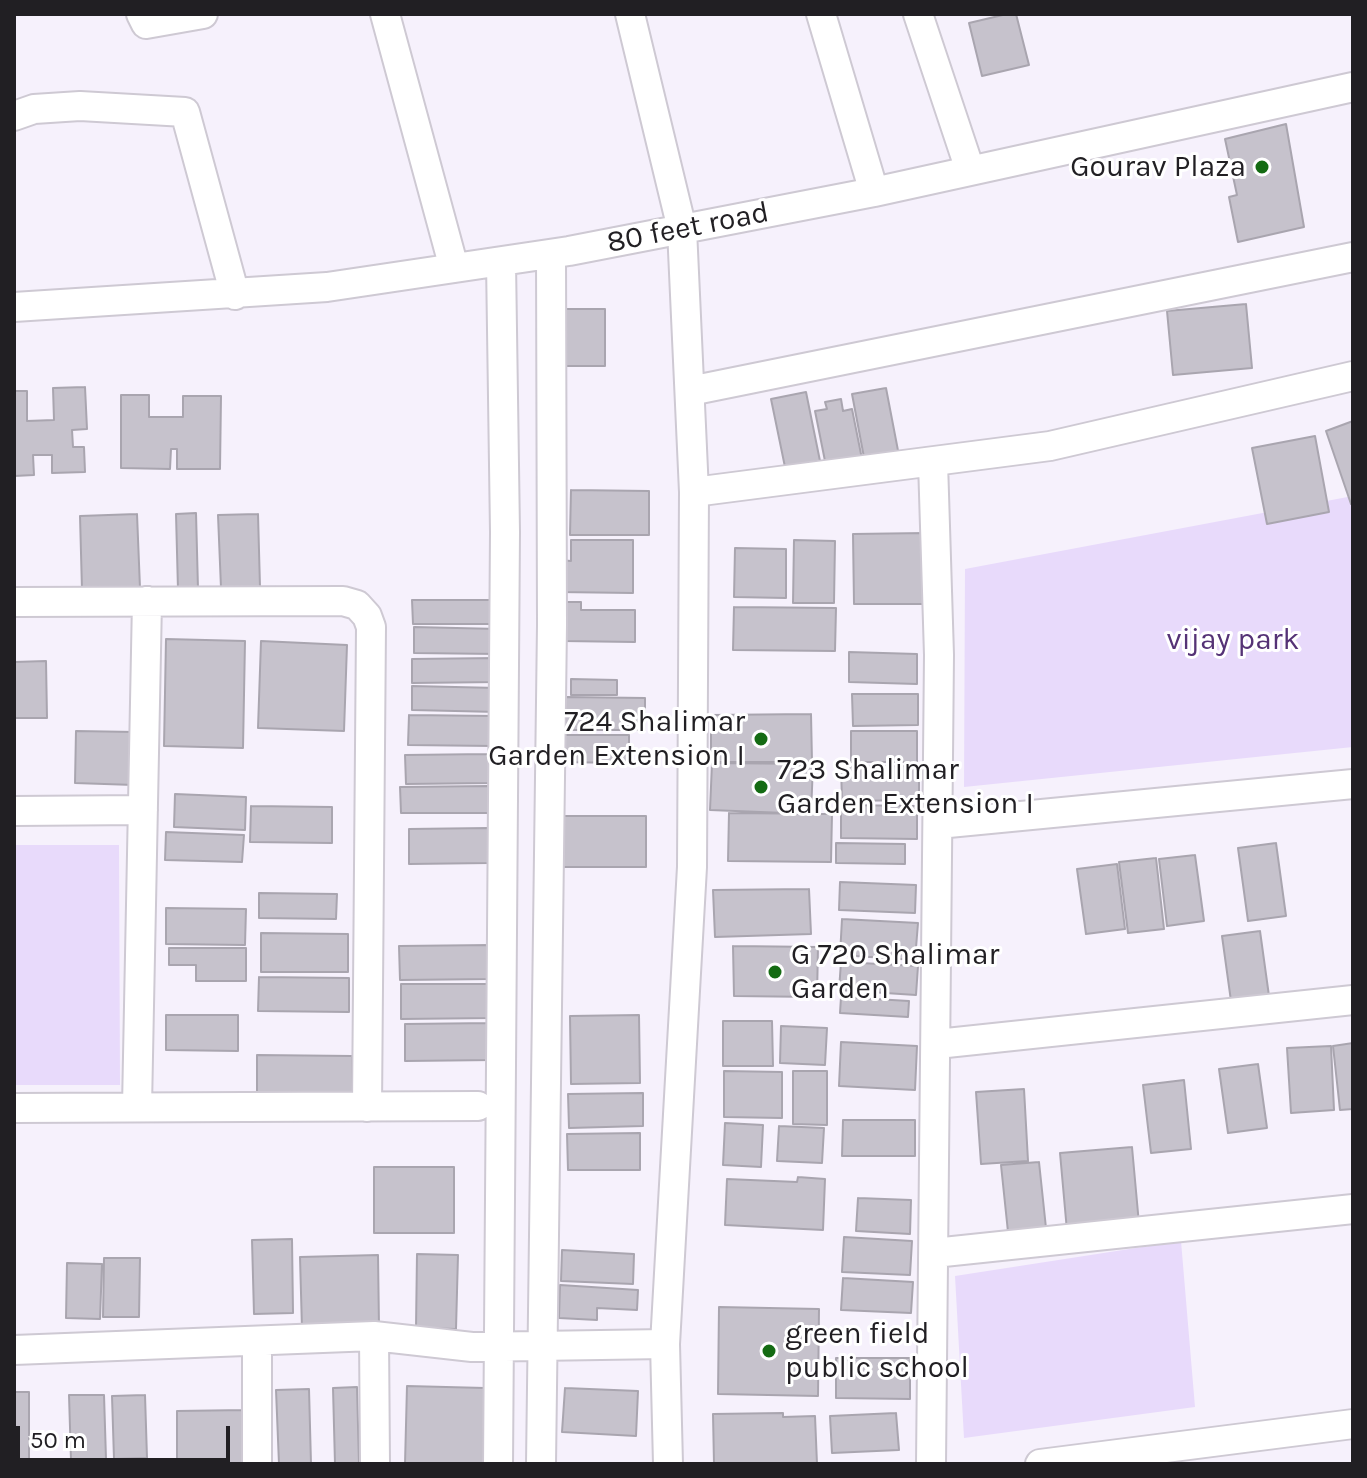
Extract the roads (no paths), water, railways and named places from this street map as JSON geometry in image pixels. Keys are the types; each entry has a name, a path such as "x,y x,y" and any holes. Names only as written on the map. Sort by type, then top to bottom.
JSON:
{"street":[{"path":"141,14 146,24 203,14"},
{"path":"385,14 454,268"},
{"path":"630,14 682,229 694,492 692,867 665,1344 668,1464"},
{"path":"821,14 874,192"},
{"path":"918,14 970,170"},
{"name":"80 feet road","path":"14,307 327,287 551,254 874,192 1353,87"},
{"path":"14,116 34,109 80,106 185,112 235,295"},
{"path":"541,1464 552,656 551,254"},
{"path":"690,391 1353,257"},
{"path":"498,1464 505,848 501,262"},
{"path":"694,492 1050,446 1353,376"},
{"path":"931,1464 939,655 933,462"},
{"path":"137,1107 147,601"},
{"path":"14,602 343,601 357,605 367,616 371,627 367,1107"},
{"path":"938,824 1353,784"},
{"path":"14,811 143,810"},
{"path":"937,1044 1353,1000"},
{"path":"14,1108 478,1106"},
{"path":"934,1253 1353,1209"},
{"path":"14,1350 374,1336 500,1347 665,1344"},
{"path":"374,1336 375,1464"},
{"path":"257,1341 257,1464"},
{"path":"1040,1464 1139,1456 1353,1424"}],"place":[{"name":"Gourav Plaza","path":"1262,167"},
{"name":"724 Shalimar Garden Extension I","path":"761,739"},
{"name":"723 Shalimar Garden Extension I","path":"761,787"},
{"name":"G 720 Shalimar Garden","path":"775,972"},
{"name":"green field public school","path":"769,1351"}],"park label":[{"name":"vijay park","path":"1233,640"}]}
